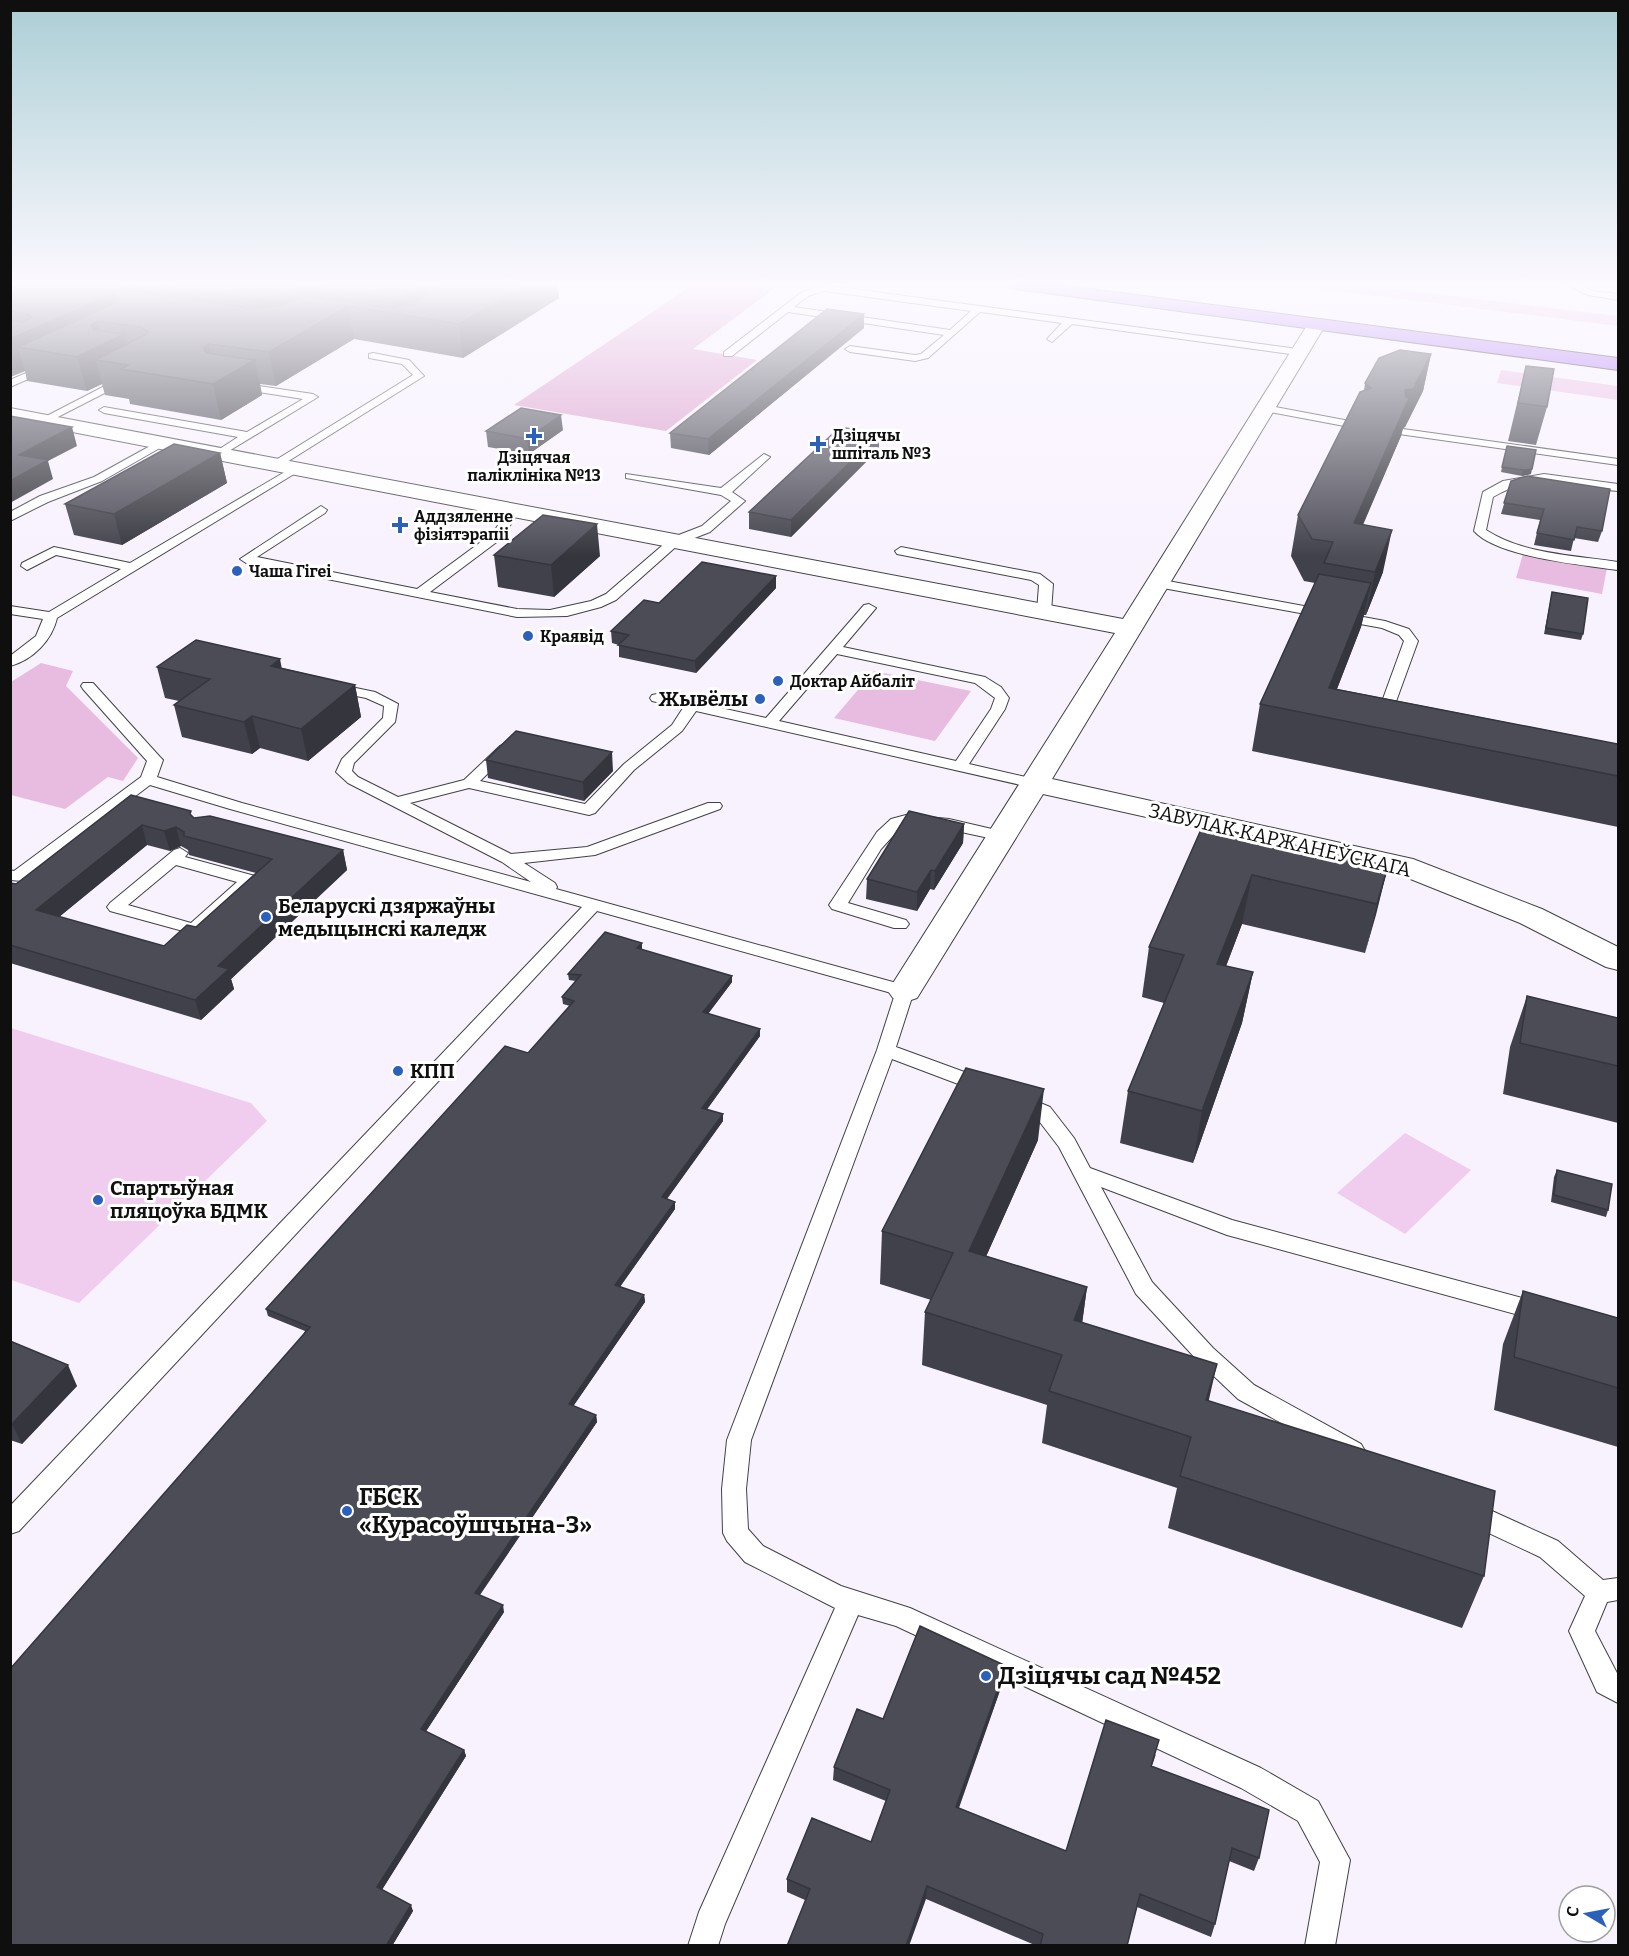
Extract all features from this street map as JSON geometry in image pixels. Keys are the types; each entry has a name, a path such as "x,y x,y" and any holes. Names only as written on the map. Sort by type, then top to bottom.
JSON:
{"street":[{"path":"905,991 1003,836 1284,375"},
{"path":"10,414 1129,628"},
{"name":"ЗАВУЛАК КАРЖАНЕЎСКАГА","path":"1034,783 1402,865 1531,916 1618,960"}],"lane":[{"path":"10,384 29,375"},
{"path":"44,420 132,375"},
{"path":"10,610 51,616 132,567 285,467 418,375"},
{"path":"219,454 313,397 230,384"},
{"path":"1264,408 1355,425"},
{"path":"104,410 249,436"},
{"path":"1403,432 1618,462"},
{"path":"10,517 44,499 98,479 161,443"},
{"path":"724,492 764,457"},
{"path":"321,510 246,559 517,613 550,614 596,604 611,597 675,541 706,529 739,501 724,492 630,476"},
{"path":"1618,488 1544,478 1507,483 1487,495 1480,531 1497,543 1516,548 1618,566"},
{"path":"419,594 498,535 514,510"},
{"path":"27,566 54,550 132,567"},
{"path":"901,551 1035,577 1046,584 1044,612"},
{"path":"1157,583 1386,625 1404,632 1410,641 1387,707 1390,718 1406,727"},
{"path":"768,723 869,608"},
{"path":"10,662 33,648 48,632 51,616"},
{"path":"833,649 980,680 996,690 1002,698 998,709 959,766"},
{"path":"312,682 370,695 391,704 390,719 347,762 344,772 353,780 508,859 563,896"},
{"path":"10,875 17,877 148,779 155,760 88,686"},
{"path":"657,698 1034,783"},
{"path":"395,802 469,783 589,810 623,765 677,728 693,706"},
{"path":"469,783 513,741 524,744"},
{"path":"148,779 236,806 905,991 886,1050 739,1440 734,1489 736,1533 754,1554 851,1602 901,1616 1251,1778 1308,1811 1335,1860 1320,1946"},
{"path":"221,819 236,806"},
{"path":"508,859 589,852 714,806"},
{"path":"900,924 838,905 884,832 897,821 922,820 1003,836"},
{"path":"177,856 249,880 194,929 117,907 177,856"},
{"path":"10,1523 594,905"},
{"path":"886,1050 1043,1112 1067,1143 1144,1288 1205,1354 1246,1392 1367,1459"},
{"path":"1081,1172 1227,1227 1476,1293 1564,1319"},
{"path":"1448,1502 1549,1549 1609,1591 1582,1632 1607,1683 1618,1690"},
{"path":"703,1946 710,1923 851,1602"}],"shaded area":[{"path":"558,375 737,375 666,431 514,405"},
{"path":"1499,375 1540,375 1618,386 1618,400 1497,383"},
{"path":"1523,554 1607,568 1602,594 1516,578"},
{"path":"41,663 73,671 66,686 138,758 123,781 108,777 65,809 11,795 11,682"},
{"path":"874,671 971,691 935,741 834,718"},
{"name":"Спартыўная пляцоўка БДМК","path":"11,1028 251,1103 267,1121 79,1303 11,1280"},
{"path":"1405,1133 1471,1170 1405,1234 1337,1193"}],"building":[{"path":"160,375 228,375 213,384"},
{"path":"743,375 788,375 708,439 670,433"},
{"path":"1369,375 1420,375 1413,389 1405,390 1406,397 1409,398 1354,523 1392,530 1375,572 1324,563 1333,542 1312,539 1298,515 1360,392 1371,388 1365,383"},
{"path":"1524,375 1553,375 1547,407 1518,403"},
{"path":"521,408 561,415 527,439 486,431"},
{"path":"10,416 72,427 19,455 48,460 10,481"},
{"path":"840,427 879,434 791,520 749,512"},
{"path":"174,444 220,453 114,514 65,504"},
{"path":"1507,446 1536,450 1532,469 1502,467"},
{"path":"1527,476 1610,489 1602,531 1577,527 1574,540 1537,533 1544,509 1504,503 1511,481"},
{"path":"543,515 597,524 551,565 494,555"},
{"path":"702,562 776,576 695,661 618,645 629,635 611,631 644,600 659,603"},
{"path":"1319,574 1371,583 1329,688 1618,744 1618,776 1260,704"},
{"path":"1552,592 1588,598 1583,634 1546,628"},
{"path":"196,640 280,659 271,666 355,685 301,729 252,716 244,722 174,705 210,679 157,667"},
{"path":"516,731 612,752 583,782 486,760"},
{"path":"131,795 191,811 190,814 194,818 210,816 343,850 218,966 229,969 195,1000 10,945 10,883 16,884","holes":["142,825 164,831 176,827 184,832 184,836 272,859 196,927 187,925 164,946 36,910"]},
{"path":"909,811 964,824 935,871 931,870 917,892 867,879"},
{"path":"1203,825 1388,866 1377,904 1252,875 1217,964 1253,972 1202,1111 1128,1091 1184,955 1149,947"},
{"name":"ГБСК «Курасоўшчына-3»","path":"605,932 642,943 637,948 732,976 703,1012 760,1029 702,1108 723,1114 662,1197 675,1202 615,1285 644,1295 569,1404 596,1415 475,1593 503,1605 421,1729 464,1750 377,1887 411,1905 386,1946 10,1946 10,1669 310,1327 266,1309 505,1046 528,1053 574,1001 562,997 581,975 568,974"},
{"path":"1527,996 1618,1018 1618,1066 1520,1043"},
{"path":"966,1068 1044,1089 969,1251 1087,1287 1074,1320 1217,1364 1206,1400 1495,1491 1484,1576 1180,1476 1191,1437 1049,1391 1062,1355 925,1312 953,1253 882,1231"},
{"path":"1557,1170 1612,1184 1608,1210 1554,1195"},
{"path":"1523,1291 1618,1318 1618,1388 1514,1357"},
{"path":"10,1341 68,1365 12,1424 10,1423"},
{"path":"920,1626 1006,1666 956,1807 1066,1851 1106,1720 1159,1740 1151,1766 1269,1810 1259,1858 1232,1848 1215,1924 1140,1894 1127,1946 1040,1946 1043,1934 927,1886 906,1946 787,1946 810,1889 787,1879 812,1818 871,1842 890,1790 834,1767 857,1709 883,1719"}],"place":[{"name":"Дзіцячая паліклініка №13","path":"534,436"},
{"name":"Дзіцячы шпіталь №3","path":"818,444"},
{"name":"Аддзяленне фізіятэрапіі","path":"400,525"},
{"name":"Чаша Гігеі","path":"237,571"},
{"name":"Краявід","path":"528,636"},
{"name":"Доктар Айбаліт","path":"778,681"},
{"name":"Жывёлы","path":"760,699"},
{"name":"Беларускі дзяржаўны медыцынскі каледж","path":"266,917"},
{"name":"КПП","path":"398,1071"},
{"name":"Спартыўная пляцоўка БДМК","path":"98,1200"},
{"name":"ГБСК «Курасоўшчына-3»","path":"347,1511"},
{"name":"Дзіцячы сад №452","path":"986,1676"}]}
